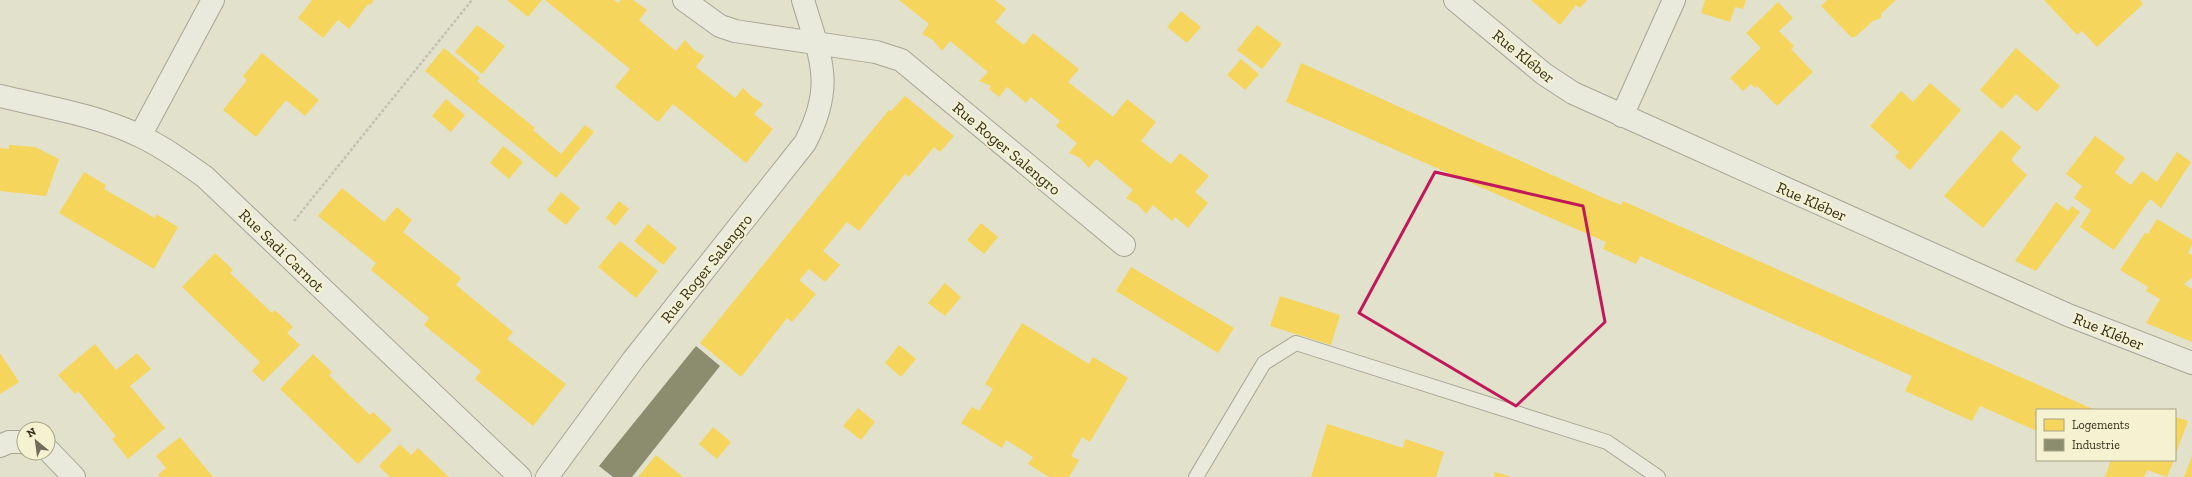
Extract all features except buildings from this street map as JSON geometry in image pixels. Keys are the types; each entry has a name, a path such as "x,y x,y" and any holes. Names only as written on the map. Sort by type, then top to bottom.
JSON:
{"street":[{"path":"140,136 213,0"},
{"name":"Rue Roger Salengro","path":"684,0 720,26 735,31 876,52 900,60 1124,245"},
{"name":"Rue Roger Salengro","path":"547,477 633,360 805,143 813,126 823,90 822,70 817,44 803,0"},
{"name":"Rue Kléber","path":"1455,0 1549,78 1573,93 2068,315 2192,363"},
{"path":"1622,116 1674,0"},
{"name":"Rue Sadi Carnot","path":"0,96 91,119 140,136 182,160 205,177 520,477"},
{"path":"0,446 8,442 16,442"},
{"path":"56,458 74,477"}],"lane":[{"path":"1196,477 1264,363 1296,343 1607,442 1658,477"}],"path":[{"path":"275,244 472,0"}],"highlighted area":[{"path":"1435,172 1583,206 1605,322 1516,406 1359,313"}]}
